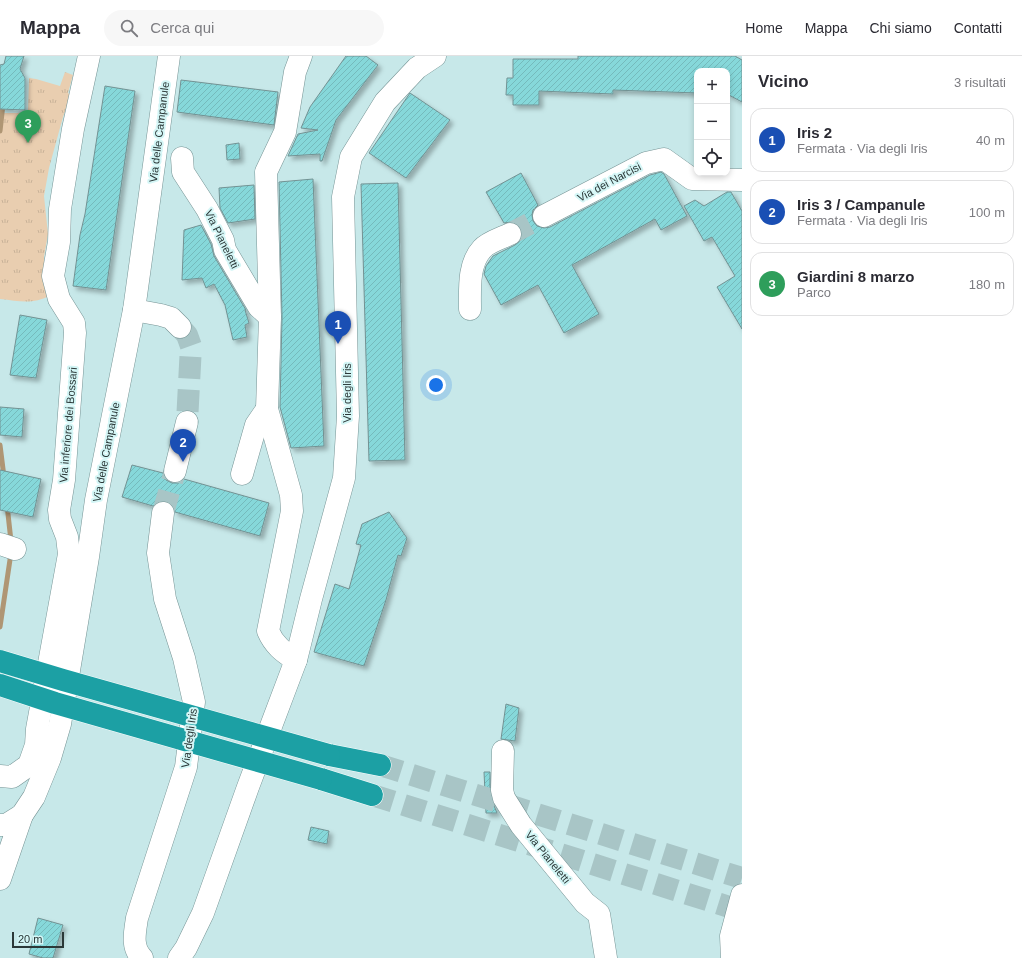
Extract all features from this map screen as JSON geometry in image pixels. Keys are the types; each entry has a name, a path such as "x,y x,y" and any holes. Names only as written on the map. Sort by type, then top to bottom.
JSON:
{"highway":[{"path":"0,661 329,755 380,765"},
{"path":"0,685 54,703 372,795"}],"street":[{"name":"Via inferiore dei Bossari","path":"0,776 12,777 29,765 36,745 37,730 69,554 67,537 60,519 59,510 64,480 75,333 74,323 59,299 54,276 59,242 60,209 71,136 89,56"},
{"name":"Via delle Campanule","path":"0,825 6,825 22,815 34,797 50,758 60,724 96,500 134,310 169,56"},
{"path":"296,660 280,650 272,640 268,631 292,511 291,495 268,409 270,317 266,172 285,132 295,72 301,56"},
{"name":"Via degli Iris","path":"179,958 186,948 203,913 248,787 296,660 344,478 348,416 342,197 351,157 385,102 417,68 435,56"},
{"name":"Via Pianeletti","path":"182,158 183,172 207,209 223,240 225,250 259,307 270,317"},
{"name":"Via dei Narcisi","path":"544,216 646,163 664,159 692,179 742,180"},
{"path":"470,309 474,261 483,248 510,234"},
{"path":"134,310 171,318 180,327"},
{"path":"242,474 256,425 268,409"},
{"path":"175,471 187,422"},
{"name":"Via degli Iris","path":"142,958 136,949 134,940 137,918 186,767 194,702 184,658 165,599 158,553 163,513"},
{"name":"Via Pianeletti","path":"503,752 502,790 504,798 521,825 585,903 599,914 606,958"},
{"path":"0,879 22,815"},
{"path":"732,958 731,936 742,895"}],"green space":[{"path":"65,72 73,75 68,93 71,95 63,117 49,168 44,196 48,234 44,257 44,269 51,295 32,301 0,299 0,113 28,112 29,78 60,86"}],"building":[{"path":"6,56 24,56 20,69 25,78 25,110 0,109 0,65 4,64"},
{"path":"346,56 366,56 378,65 336,120 322,161 320,161 320,154 288,156 298,134 318,130 301,128 310,107"},
{"path":"578,56 735,56 742,60 742,102 730,96 730,68 694,68 694,93 613,90 613,94 539,91 539,105 513,105 513,95 506,95 507,78 513,78 513,59 578,59"},
{"path":"181,80 278,92 274,125 177,112"},
{"path":"105,86 135,91 106,290 73,286"},
{"path":"410,93 450,120 406,178 369,153"},
{"path":"239,143 240,159 227,160 226,145"},
{"path":"661,172 664,174 687,216 661,230 655,219 572,265 599,314 564,333 538,285 501,305 484,274 486,266 493,256 520,241 522,235 521,228 517,224 511,222 504,223 486,192 521,173 538,205 533,210 533,221 537,226 544,228 550,227 650,175"},
{"path":"313,179 324,446 291,448 280,407 282,317 279,182"},
{"path":"398,183 405,460 369,461 361,184"},
{"path":"254,185 255,219 228,223 220,208 219,188"},
{"path":"727,192 731,192 742,211 742,329 717,287 735,276 712,237 704,241 684,206 695,200 704,206"},
{"path":"201,225 211,244 214,256 246,310 249,323 245,325 247,337 233,340 225,305 214,284 206,288 202,278 182,280 184,230"},
{"path":"20,315 47,320 36,378 10,375"},
{"path":"0,407 24,409 22,437 0,435"},
{"path":"132,465 163,473 166,480 172,483 178,483 184,479 269,503 260,536 175,512 171,503 165,501 158,502 153,506 122,497"},
{"path":"0,470 41,479 33,517 0,510"},
{"path":"389,512 407,538 401,556 398,555 386,600 364,666 314,652 335,584 349,589 361,545 356,544 362,524"},
{"path":"506,704 519,708 515,741 501,739"},
{"path":"484,772 490,772 490,793 497,813 486,813"},
{"path":"311,827 329,831 327,844 308,840"},
{"path":"38,918 63,925 53,958 43,958 29,954"}],"waterway":[{"path":"0,131 3,104"},
{"path":"0,445 4,477"},
{"path":"7,505 11,541"},
{"path":"0,627 11,553"}],"tunnel":[{"path":"510,234 544,216"},
{"path":"180,327 187,335 191,346 187,422"},
{"path":"163,513 175,471"},
{"path":"380,765 742,878"},
{"path":"372,795 742,911"}],"place":[{"name":"Giardini 8 marzo","path":"28,143"},
{"name":"Iris 2","path":"338,344"},
{"name":"Iris 3 / Campanule","path":"183,462"}]}
